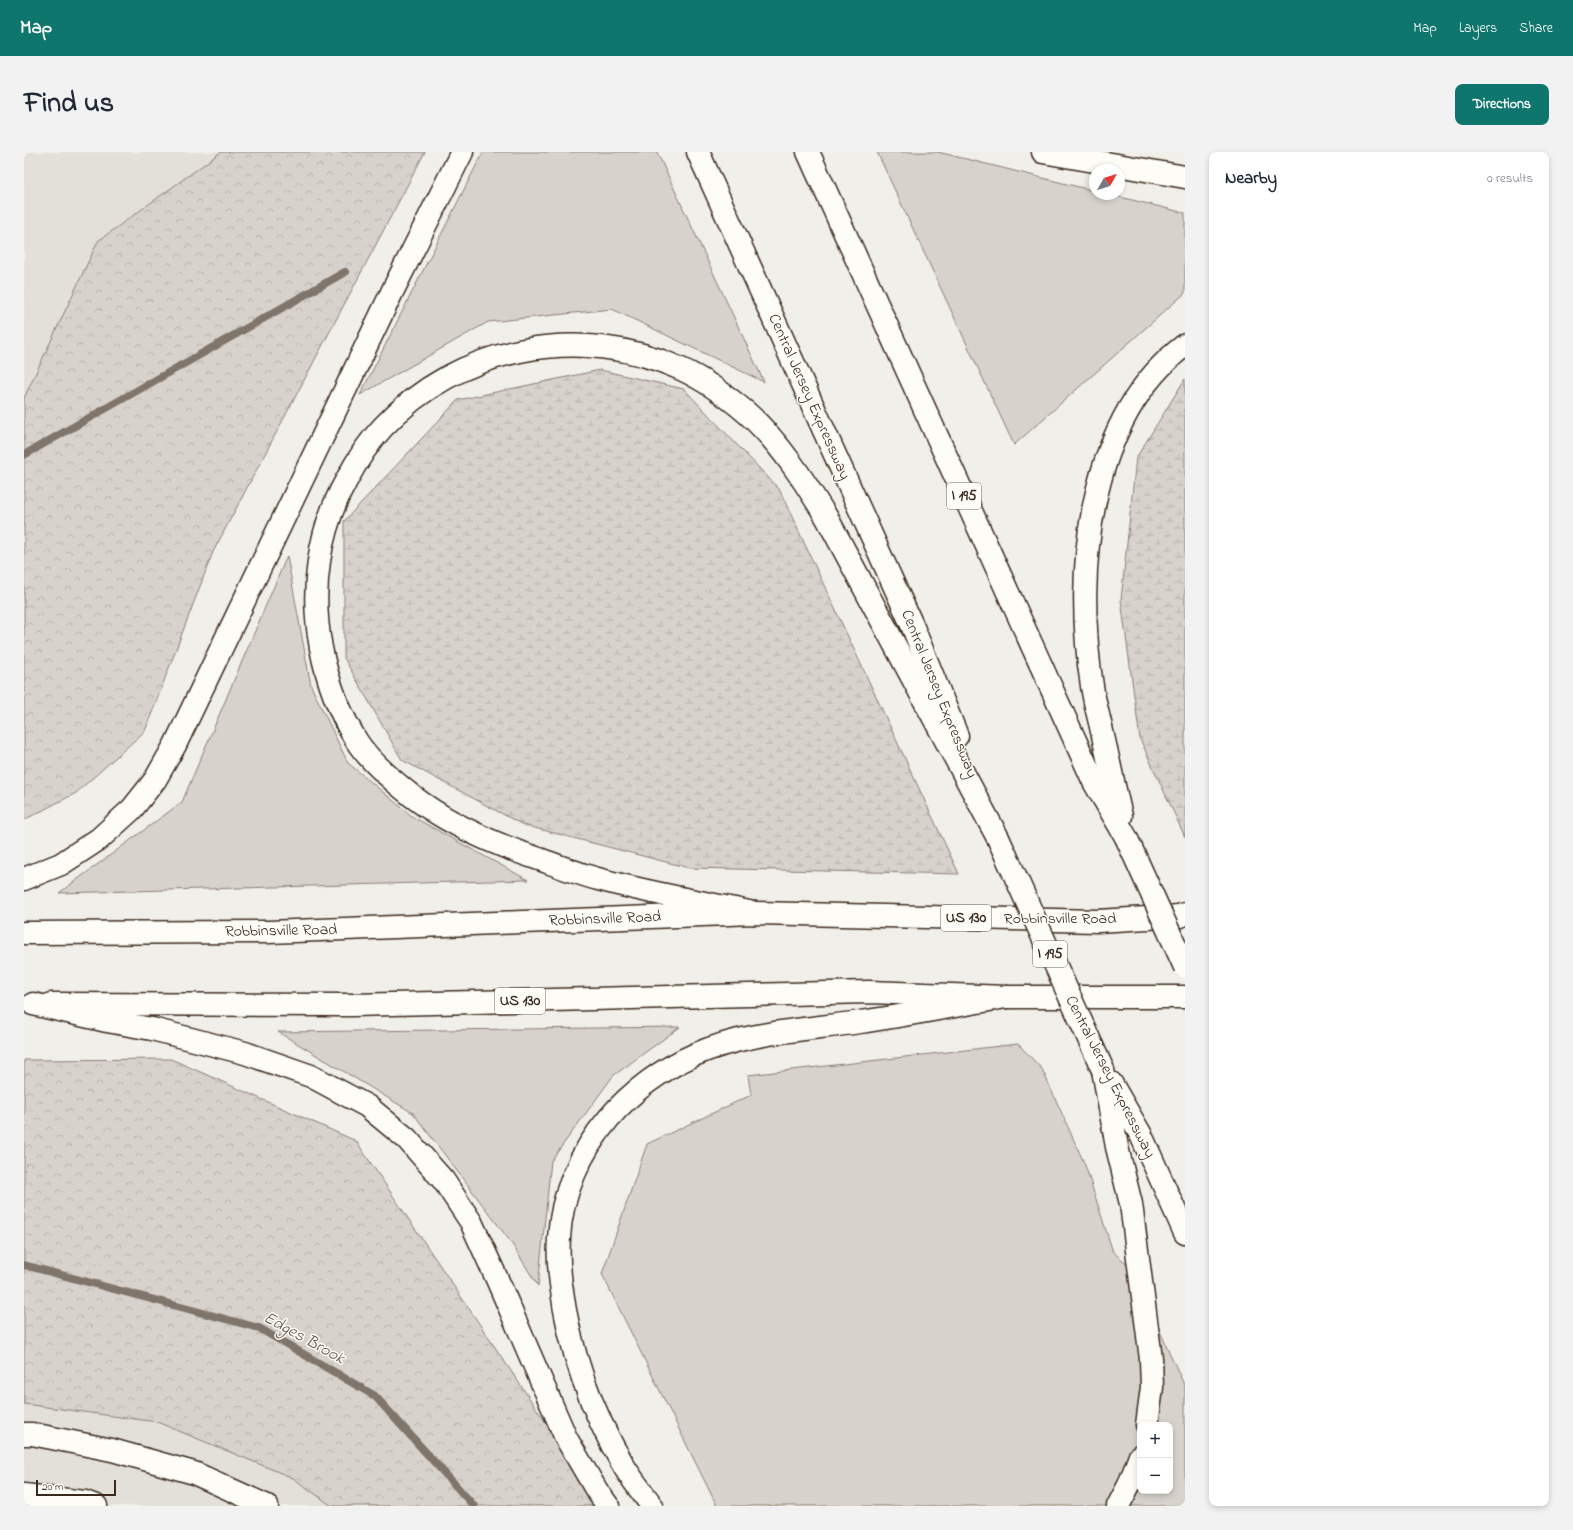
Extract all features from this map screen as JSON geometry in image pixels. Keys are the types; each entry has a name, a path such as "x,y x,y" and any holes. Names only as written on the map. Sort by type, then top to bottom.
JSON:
{"main road":[{"path":"24,879 61,864 99,839 132,809 154,780 175,745 393,290 462,152"},
{"name":"Central Jersey Expressway","path":"698,152 912,624 998,838 1103,1070 1141,1135 1185,1233"},
{"name":"I 195","path":"808,152 1094,782 1126,837 1185,967"},
{"path":"1043,152 1185,177"},
{"path":"754,913 596,879 508,849 456,825 413,797 382,770 357,741 338,703 325,667 317,627 316,583 323,539 337,497 358,458 383,427 412,400 445,378 485,359 524,349 567,345 608,347 648,356 682,370 718,390 750,416 799,473 828,518 998,838"},
{"path":"1126,837 1092,686 1086,633 1086,570 1092,516 1106,458 1124,417 1146,384 1176,352 1185,345"},
{"name":"Robbinsville Road","path":"24,933 269,932 754,913 1098,921 1183,916"},
{"name":"US 130","path":"28,1004 352,1005 869,992 1006,997 1185,997"},
{"path":"652,1506 626,1470 590,1399 579,1369 571,1339 562,1292 558,1252 562,1215 571,1182 585,1152 597,1133 619,1107 644,1085 674,1065 694,1055 729,1043 762,1035 860,1022 1006,997"},
{"path":"28,1004 152,1029 245,1053 311,1076 367,1106 407,1139 444,1181 471,1222 497,1278 566,1438 597,1491 608,1506"},
{"path":"1103,1070 1117,1147 1131,1204 1151,1359 1152,1387 1147,1422"},
{"path":"24,1434 32,1434 112,1450 194,1472 267,1506"},
{"path":"1118,1506 1132,1479 1139,1458"},
{"path":"24,1495 85,1502 96,1506"}],"shaded area":[{"path":"24,152 221,152 98,241 24,398"},
{"path":"24,1404 157,1422 293,1478 332,1506 24,1506"}],"green space":[{"path":"221,152 425,152 213,552 145,731 76,793 24,820 24,398 98,241"},
{"path":"483,152 657,152 764,382 612,309 488,322 360,395"},
{"path":"877,152 938,152 1089,190 1089,200 1125,200 1125,198 1185,213 1185,293 1014,445"},
{"path":"600,370 684,389 779,489 959,874 689,868 523,825 402,760 344,658 344,521 458,400"},
{"path":"1185,379 1185,837 1140,739 1121,600 1136,458"},
{"path":"287,556 311,686 348,763 413,817 528,880 59,893 182,802"},
{"path":"680,1027 613,1076 551,1161 538,1286 510,1241 413,1113 278,1032"},
{"path":"1018,1044 1042,1069 1085,1165 1113,1252 1131,1267 1185,1387 1185,1506 717,1506 602,1274 647,1144 751,1095 748,1075"},
{"path":"171,1059 356,1141 602,1506 332,1506 293,1478 157,1422 24,1404 24,1060"}],"waterway":[{"path":"24,455 345,272"},
{"name":"Edges Brook","path":"24,1265 259,1328 375,1396 474,1506"}]}
